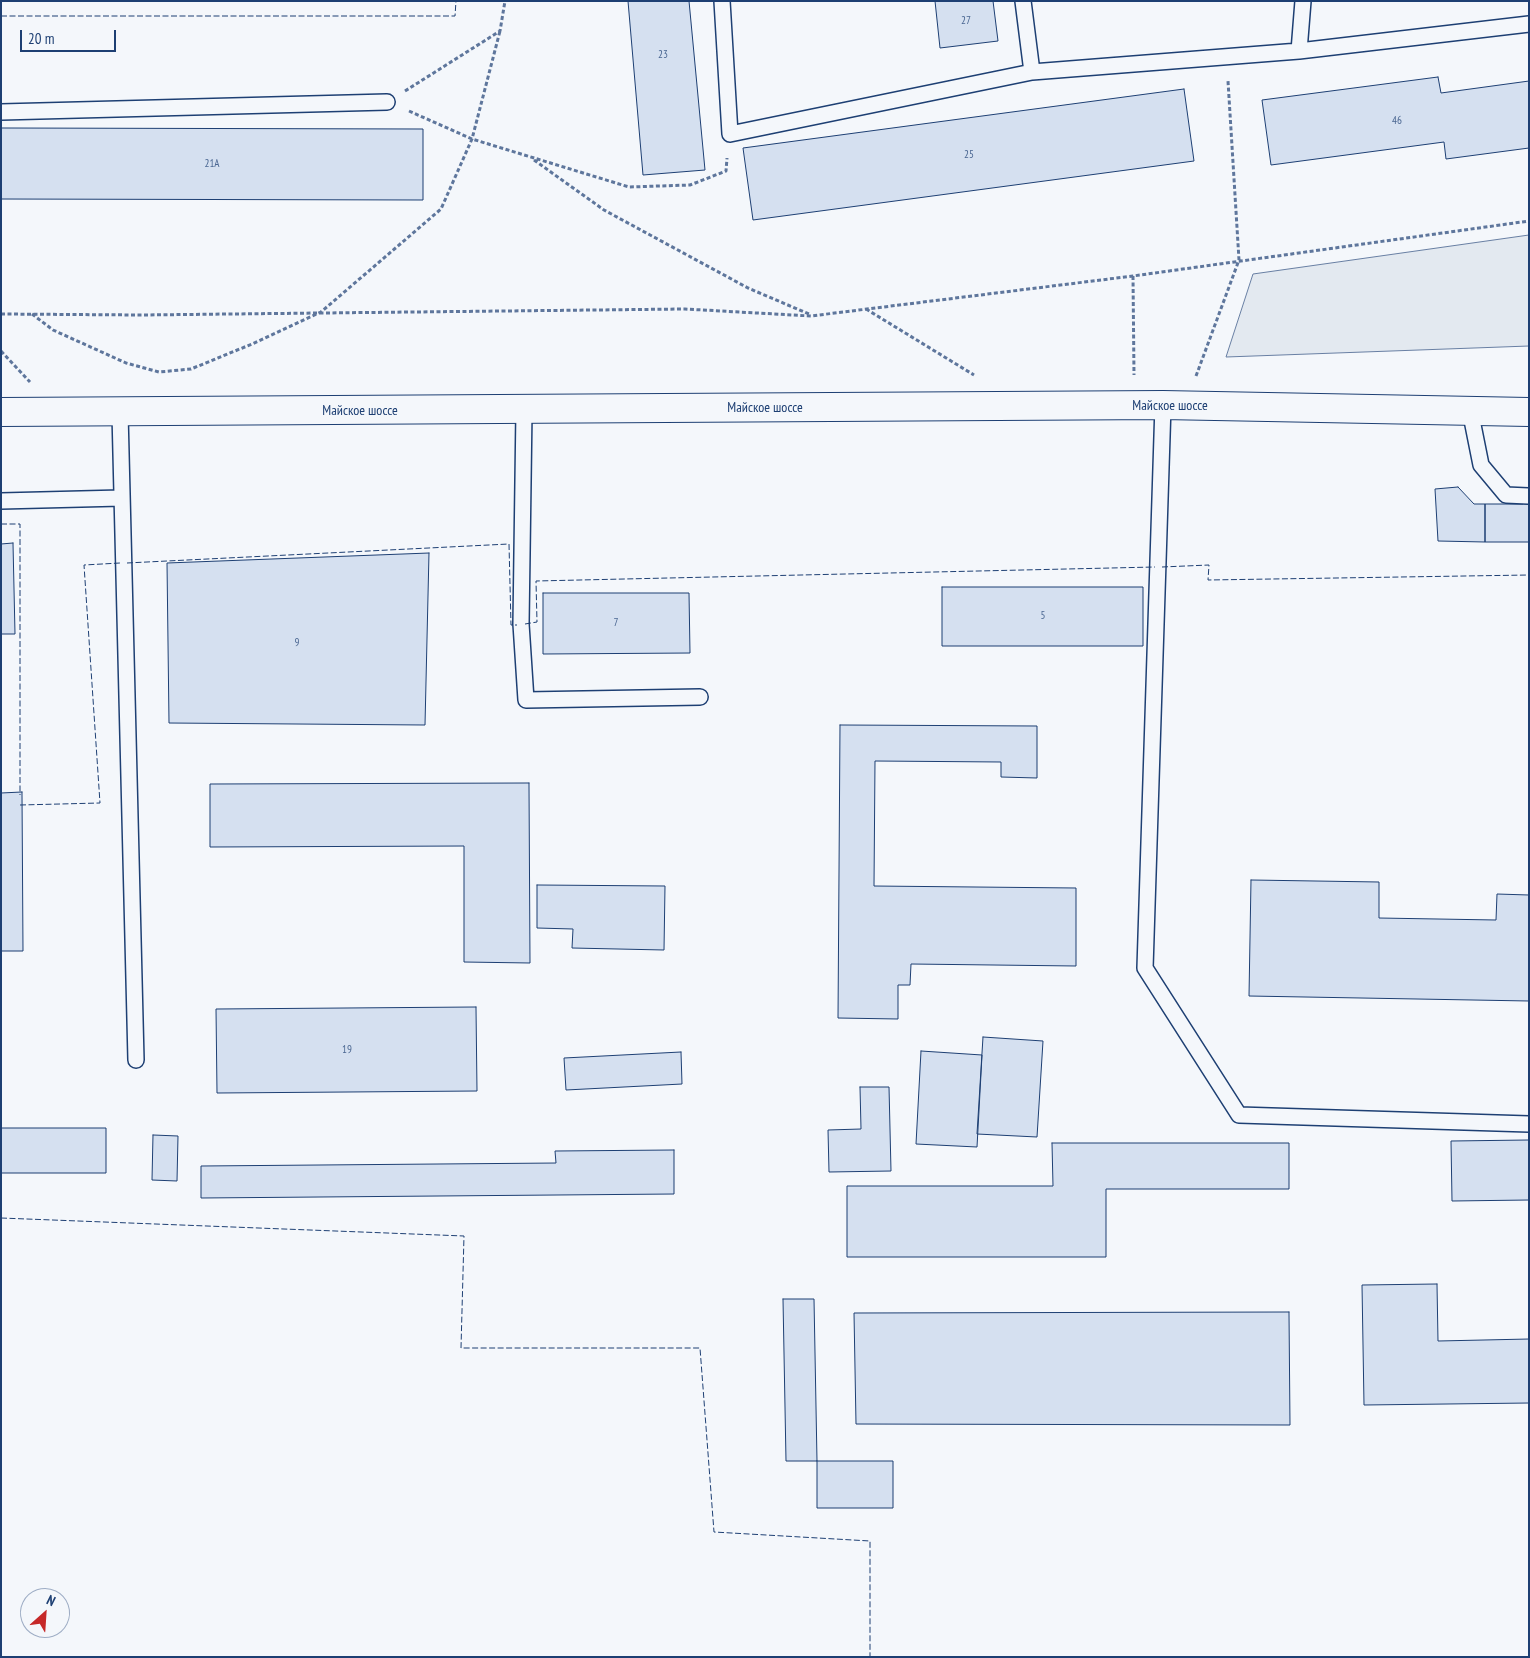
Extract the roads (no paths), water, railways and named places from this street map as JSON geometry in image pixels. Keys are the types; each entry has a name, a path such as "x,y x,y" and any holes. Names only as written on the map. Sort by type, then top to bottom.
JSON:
{"street":[{"name":"Майское шоссе","path":"1,412 120,413 1163,405 1529,412"}],"lane":[{"path":"722,1 730,134 1032,72 1227,55 1299,51 1529,24"},
{"path":"1023,1 1032,72"},
{"path":"1299,51 1303,1"},
{"path":"1,112 388,102"},
{"path":"1163,405 1145,968 1239,1115 1529,1124"},
{"path":"524,410 521,624 526,700 700,696"},
{"path":"1470,410 1480,465 1506,495 1528,496"},
{"path":"120,413 136,1060"},
{"path":"1,501 121,498"}]}
